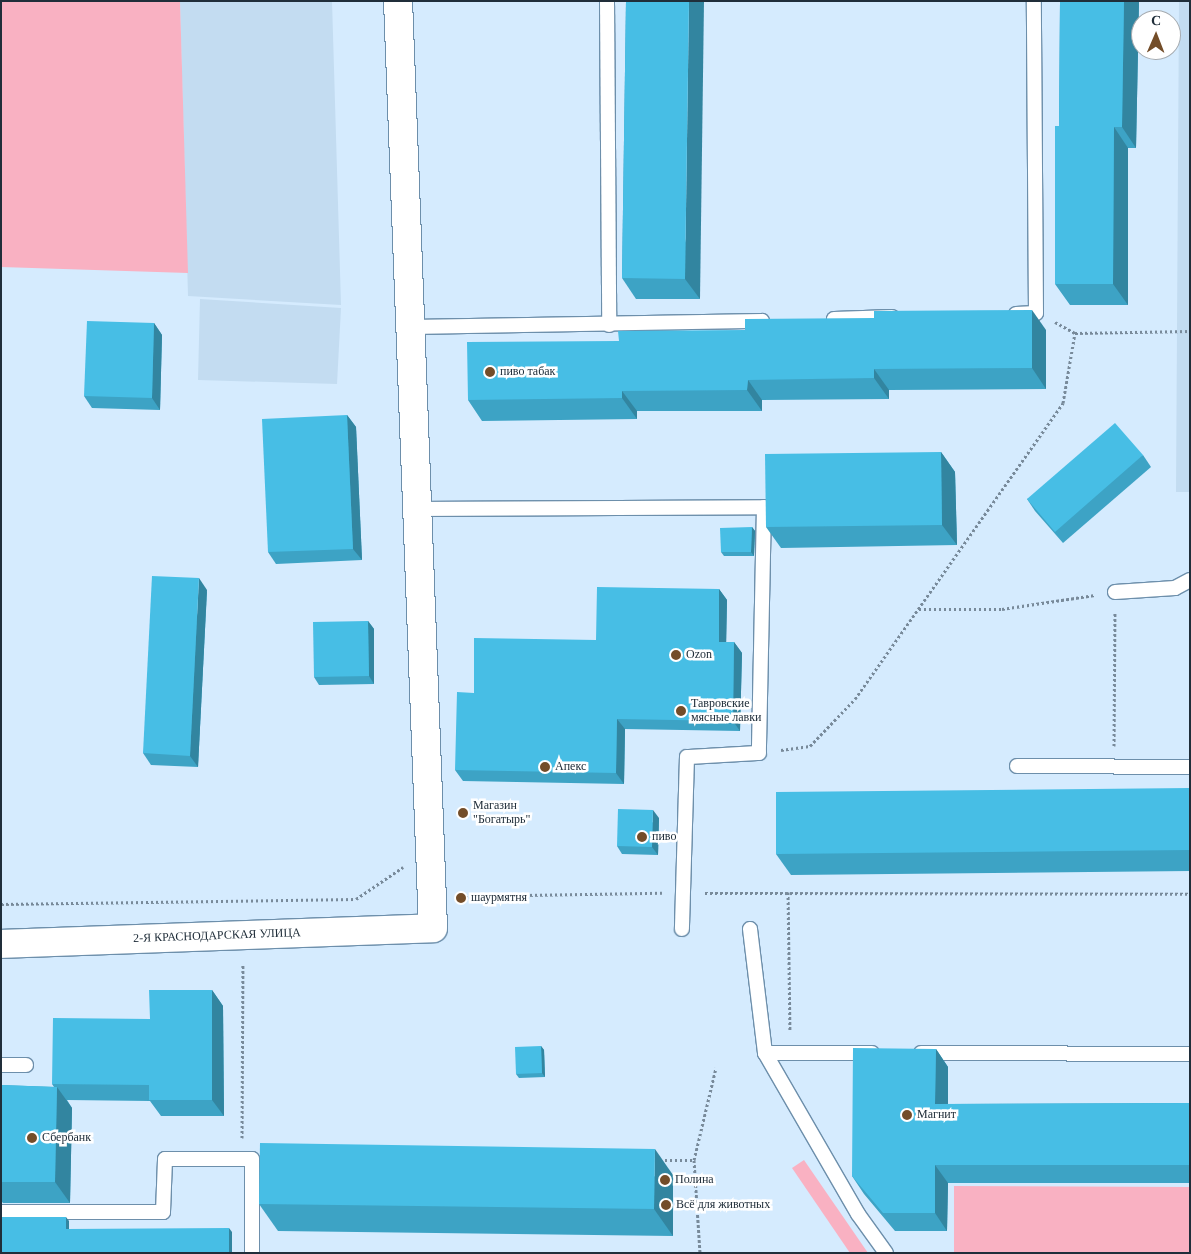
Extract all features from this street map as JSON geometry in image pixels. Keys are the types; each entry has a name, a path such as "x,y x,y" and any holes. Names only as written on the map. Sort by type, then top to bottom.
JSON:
{"street":[{"path":"398,1 420,508 432,897"},
{"name":"2-Я КРАСНОДАРСКАЯ УЛИЦА","path":"1,944 433,928 432,897"}],"lane":[{"path":"607,1 609,325"},
{"path":"997,314 1036,313 1034,1"},
{"path":"818,319 907,317"},
{"path":"411,327 609,325 778,320"},
{"path":"420,508 764,507 759,753 687,757 682,929"},
{"path":"1115,592 1174,588 1190,580"},
{"path":"1017,766 1190,767"},
{"path":"750,929 765,1053 858,1214 886,1253"},
{"path":"765,1053 890,1053"},
{"path":"910,1053 1190,1054"},
{"path":"1,1065 26,1065"},
{"path":"1,1212 163,1212 165,1159 252,1159 252,1253"}],"path":[{"path":"1036,313 1075,333 1190,331"},
{"path":"759,753 810,746 855,699 1063,403 1075,333"},
{"path":"919,609 1002,609 1115,592 1113,767"},
{"path":"1,904 356,899 403,866 431,866"},
{"path":"788,892 790,1053"},
{"path":"432,897 788,892 1190,894"},
{"path":"242,1159 243,964"},
{"path":"700,1253 694,1160 716,1068"},
{"path":"655,1160 694,1160"}],"shaded area":[{"path":"1,1 180,1 188,273 1,267"},
{"path":"180,1 332,1 341,305 188,296"},
{"path":"1179,1 1190,1 1190,492 1176,492 1179,60 1181,60 1181,10 1179,10"},
{"path":"200,299 341,308 337,384 198,380"},
{"path":"804,1160 868,1253 850,1253 792,1168"},
{"path":"954,1186 1190,1187 1190,1253 954,1252"}],"building":[{"path":"626,1 689,1 685,279 622,278"},
{"path":"1060,1 1124,1 1122,127 1114,127 1113,284 1055,284 1055,126 1059,126"},
{"path":"1032,310 1032,368 874,369 874,378 748,380 747,390 622,391 622,398 468,400 467,342 619,341 618,331 745,330 745,319 874,318 874,311"},
{"path":"87,321 154,323 152,398 84,396"},
{"path":"347,415 353,549 268,552 262,419"},
{"path":"1115,423 1143,455 1055,532 1027,499"},
{"path":"941,452 942,525 766,527 765,454"},
{"path":"752,527 751,552 721,552 720,528"},
{"path":"152,576 199,578 190,756 143,753"},
{"path":"597,587 719,589 719,642 734,642 733,721 617,719 616,773 455,770 457,692 474,693 474,638 596,640"},
{"path":"368,621 369,676 314,677 313,622"},
{"path":"1190,788 1190,850 776,854 776,792"},
{"path":"618,809 653,810 652,847 617,846"},
{"path":"149,990 212,990 212,1100 149,1100 149,1085 52,1084 53,1018 150,1019"},
{"path":"541,1046 542,1073 516,1074 515,1047"},
{"path":"853,1048 936,1049 935,1104 1190,1103 1190,1165 935,1165 935,1213 883,1213 852,1176"},
{"path":"1,1085 57,1087 55,1182 1,1182"},
{"path":"260,1143 655,1149 654,1209 259,1204"},
{"path":"1,1217 66,1217 66,1229 229,1228 229,1253 1,1253"}],"place":[{"name":"пиво табак","path":"490,372"},
{"name":"Ozon","path":"676,655"},
{"name":"Тавровские мясные лавки","path":"681,711"},
{"name":"Апекс","path":"545,767"},
{"name":"Магазин \"Богатырь\"","path":"463,813"},
{"name":"пиво","path":"642,837"},
{"name":"шаурмятня","path":"461,898"},
{"name":"Магнит","path":"907,1115"},
{"name":"Сбербанк","path":"32,1138"},
{"name":"Полина","path":"665,1180"},
{"name":"Всё для животных","path":"666,1205"}]}
